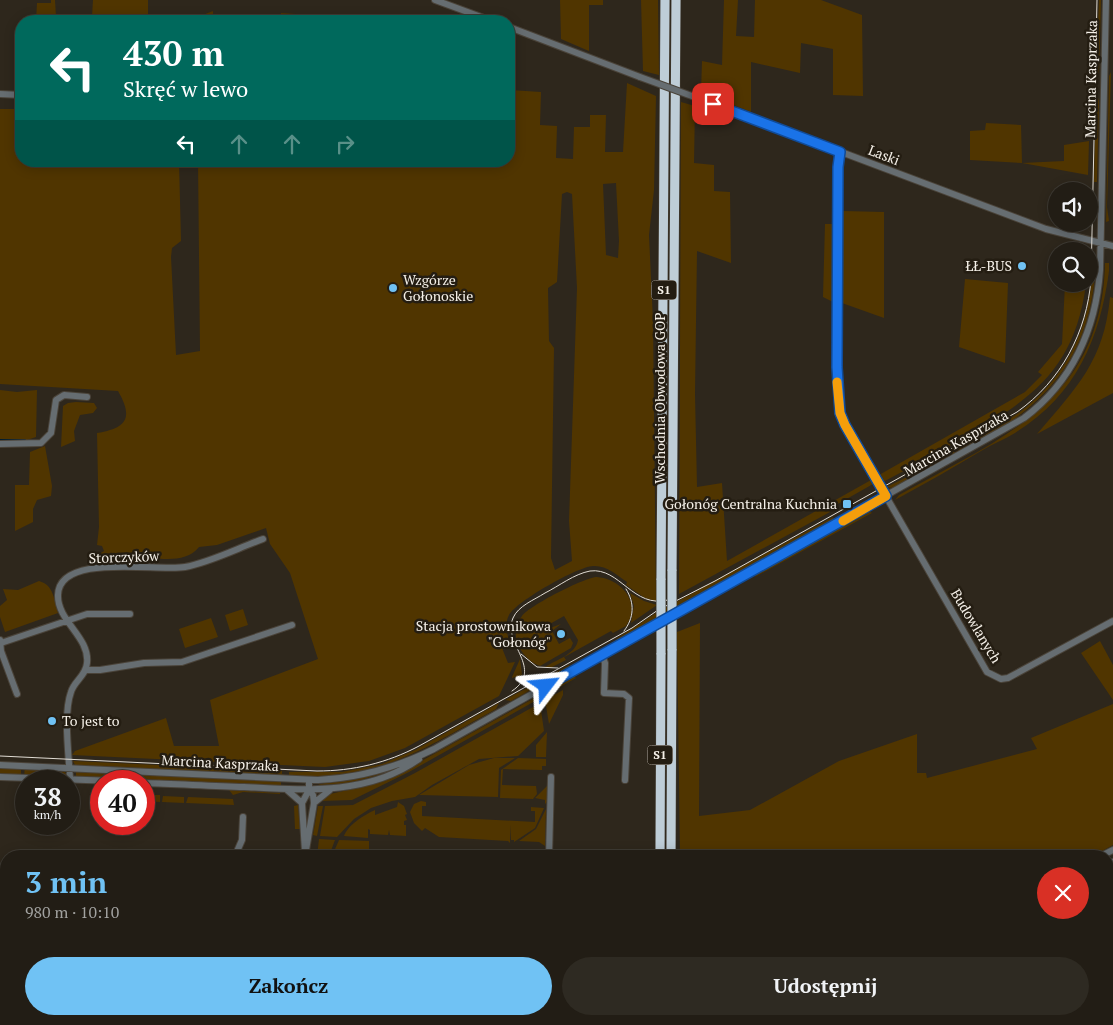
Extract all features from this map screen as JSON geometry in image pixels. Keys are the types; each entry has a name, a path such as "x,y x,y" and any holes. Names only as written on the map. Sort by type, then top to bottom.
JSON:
{"highway":[{"name":"Wschodnia Obwodowa GOP","path":"660,850 665,0"},
{"name":"Wschodnia Obwodowa GOP","path":"671,850 676,0"},
{"path":"671,831 675,850"}],"street":[{"path":"436,0 476,15"},
{"name":"Marcina Kasprzaka","path":"155,784 309,790 331,789 387,776 408,766 434,749 1007,429 1032,412 1055,389 1080,352 1092,321 1099,283 1106,0"},
{"name":"Laski","path":"515,29 1046,229 1113,246"},
{"path":"0,94 15,95"},
{"name":"Budowlanych","path":"840,152 838,167 837,367 840,413 845,425 987,672 1001,679 1018,674 1113,621"},
{"path":"0,444 41,443 50,436 56,400 64,395 87,397"},
{"name":"Storczyków","path":"86,670 88,664 85,649 59,604 58,590 66,579 82,571 100,567 183,568 263,539"},
{"path":"17,694 1,651 1,642 87,614 130,614"},
{"path":"70,767 67,721 69,698 72,688 86,670 100,670 144,662 186,661 292,625"},
{"path":"602,655 605,663 604,693 624,694 629,698 624,780"},
{"name":"Marcina Kasprzaka","path":"0,765 309,780 364,775 406,762 434,749"},
{"path":"0,777 15,777"},
{"path":"549,850 552,777"},
{"path":"305,850 302,803 309,790 309,780"},
{"path":"314,803 331,789"},
{"path":"288,790 302,803"},
{"path":"306,850 314,803 309,790"},
{"path":"238,850 242,840 243,816"}],"shaded area":[{"path":"51,0 55,0 56,15 36,15 37,3 51,3"},
{"path":"93,0 148,0 148,15 92,15"},
{"path":"560,0 603,0 603,5 589,5 589,51 561,39"},
{"path":"641,0 658,0 659,75 643,71"},
{"path":"724,0 738,0 736,36 754,37 755,0 821,0 862,15 863,96 833,95 833,49 801,43 800,73 751,62 751,112 701,92 702,61 722,65"},
{"path":"1099,0 1101,0 1099,72 1096,77"},
{"path":"213,11 213,15 203,15"},
{"path":"281,13 311,15 281,15"},
{"path":"1111,72 1107,207 1109,221 1106,222 1109,76"},
{"path":"627,83 656,96 654,190 649,235 653,321 656,601 645,598 626,585 627,582 607,569 598,566 585,568 562,578 523,602 509,615 507,630 511,645 502,648 508,663 515,662 499,696 405,748 369,761 325,767 72,755 75,751 166,718 174,746 219,746 210,700 318,659 290,573 270,544 266,528 217,545 199,547 185,557 158,559 132,556 132,560 103,559 102,564 92,564 96,556 104,551 102,546 97,545 99,527 97,433 115,428 121,424 125,420 125,408 118,391 0,384 0,109 15,109 15,167 179,167 181,241 172,248 171,257 176,355 200,351 198,167 515,167 515,90 541,92 540,125 557,126 556,158 573,159 574,127 590,127 590,115 606,115 605,152 623,152","holes":["616,183 618,258 606,255 603,184","567,192 572,194 577,288 569,521 572,561 555,570 551,558 554,348 549,341 548,288 557,282 562,194"]},
{"path":"1096,92 1099,101 1097,182 1094,182"},
{"path":"681,102 695,106 694,163 714,165 714,191 730,192 731,263 697,251 695,394 697,487 722,483 727,561 871,480 873,484 829,509 830,512 679,594"},
{"path":"986,123 1021,125 1022,163 970,160 970,131 985,130"},
{"path":"1089,141 1088,175 1022,163 1064,161 1064,145"},
{"path":"843,211 884,212 884,318 842,303"},
{"path":"825,224 832,224 833,302 823,297"},
{"path":"1105,263 1109,263 1109,271 1105,296 1091,342 1082,363 1054,401 1036,418 1015,433 895,500 899,495 975,454 1009,432 1040,409 1066,382 1086,349 1100,310"},
{"path":"965,279 1008,283 1005,363 959,347"},
{"path":"1065,292 1084,292 1072,338 1061,359 1047,378 1030,394 988,424 883,482 879,475 1025,392 1042,375 1038,372 1062,344"},
{"path":"1091,292 1092,292 1087,321 1072,356 1051,386 1026,410 997,431 964,450 893,488 886,487 1000,425 1040,395 1065,364 1082,328"},
{"path":"1110,297 1113,298 1113,393 1037,434 1076,387 1095,356 1102,339"},
{"path":"0,390 17,392 37,390 36,437 27,440 0,440"},
{"path":"76,402 94,403 97,408 93,413 80,415 74,431 75,441 61,447 63,406"},
{"path":"45,446 52,486 51,496 37,500 33,509 33,522 15,531 15,485 29,485 30,452"},
{"path":"869,511 872,513 755,577 757,574"},
{"path":"833,517 834,520 617,641 616,639 656,613"},
{"path":"597,577 614,582 626,593 632,609 626,626 613,633 611,631 564,657 566,660 552,667 545,667 570,653 578,640 564,616 548,625 550,628 561,624 552,631 559,644 570,638 573,643 571,648 540,666 533,663 522,652 516,637 518,623 522,616 527,611 558,593"},
{"path":"39,581 51,589 58,613 5,632 0,617 0,606 7,600 3,589 18,590"},
{"path":"630,593 644,601 657,605 631,623 634,606"},
{"path":"243,609 248,625 230,631 225,615"},
{"path":"211,618 218,637 185,648 179,629"},
{"path":"700,623 699,816 750,810 839,761 917,734 917,773 926,773 927,778 1037,749 1031,738 1113,704 1113,845 1104,850 680,850 677,632"},
{"path":"1100,641 1113,665 1113,700 1081,653"},
{"path":"520,659 522,675 512,678 512,677"},
{"path":"569,665 570,668 511,701 505,700"},
{"path":"574,676 576,678 409,772 352,800 320,801 330,794 366,786 398,774"},
{"path":"563,690 563,695 549,724 545,700"},
{"path":"499,703 496,709 421,750 374,768 321,776 289,776 289,772 342,772 382,764 415,750"},
{"path":"540,703 544,731 518,756 479,759 432,785 415,797 392,801 371,808 354,819 337,837 320,836 325,806 353,805 415,773"},
{"path":"547,732 546,757 536,757 536,745"},
{"path":"494,758 515,758 499,768 498,797 419,795 469,765"},
{"path":"518,758 546,759 546,766 542,766 542,770 503,769 502,785 536,786 537,794 533,799 500,798 501,770"},
{"path":"73,761 282,771 282,774 285,775 75,765"},
{"path":"21,766 21,770 15,770 15,776 0,774 0,768 15,769"},
{"path":"25,766 52,770 25,770"},
{"path":"80,772 90,773 90,777 80,776"},
{"path":"381,773 346,784 318,785 337,781"},
{"path":"155,776 285,782 281,782 281,786 155,780"},
{"path":"547,786 547,802 545,804 545,800 535,798"},
{"path":"229,790 280,794 243,792 233,795"},
{"path":"155,795 160,795 160,802 155,802"},
{"path":"163,796 184,797 184,803 162,802"},
{"path":"188,797 233,799 234,805 186,803"},
{"path":"421,801 426,802 426,806 422,806 422,816 535,822 535,811 531,811 531,807 544,808 535,828 514,842 514,840 511,840 510,825 510,843 508,841 439,837 425,828 422,831 414,823 410,812 414,804"},
{"path":"398,802 404,806 407,814 405,815 407,820 404,821 406,836 390,835 389,830 388,835 370,834 368,829 368,838 344,836 349,828 361,818 375,810 375,815 397,807"},
{"path":"298,805 300,829 295,829 294,806"},
{"path":"318,806 323,806 317,836 313,835"},
{"path":"546,809 545,846 539,842 519,841 536,829"},
{"path":"319,839 335,840 331,850 318,850"},
{"path":"339,840 369,841 369,850 335,850"}],"waterway":[{"path":"0,440 25,440"}],"tram line":[{"path":"0,756 317,771 357,768 395,757 419,746 632,628 658,610 715,581 1017,412 1033,400 1059,370 1077,336 1084,318 1088,299 1091,279 1097,0"},
{"path":"512,691 521,683 525,674 524,665 511,628 515,614 531,601 572,577 590,571 601,571 645,599 656,601 668,600"},
{"path":"624,631 630,621 632,610 631,600 626,589"},
{"path":"521,654 537,667 558,668"}],"slow traffic":[{"path":"837,382 840,413 845,425 886,496 843,521"}],"place":[{"name":"ŁŁ-BUS","path":"1022,266"},
{"name":"Wzgórze Gołonoskie","path":"393,288"},
{"name":"Gołonóg Centralna Kuchnia","path":"847,504"},
{"name":"Stacja prostownikowa \"Gołonóg\"","path":"561,634"},
{"name":"To jest to","path":"52,721"}],"route":[{"path":"546,686 886,496 840,413 837,367 838,167 840,152 713,104"}]}
